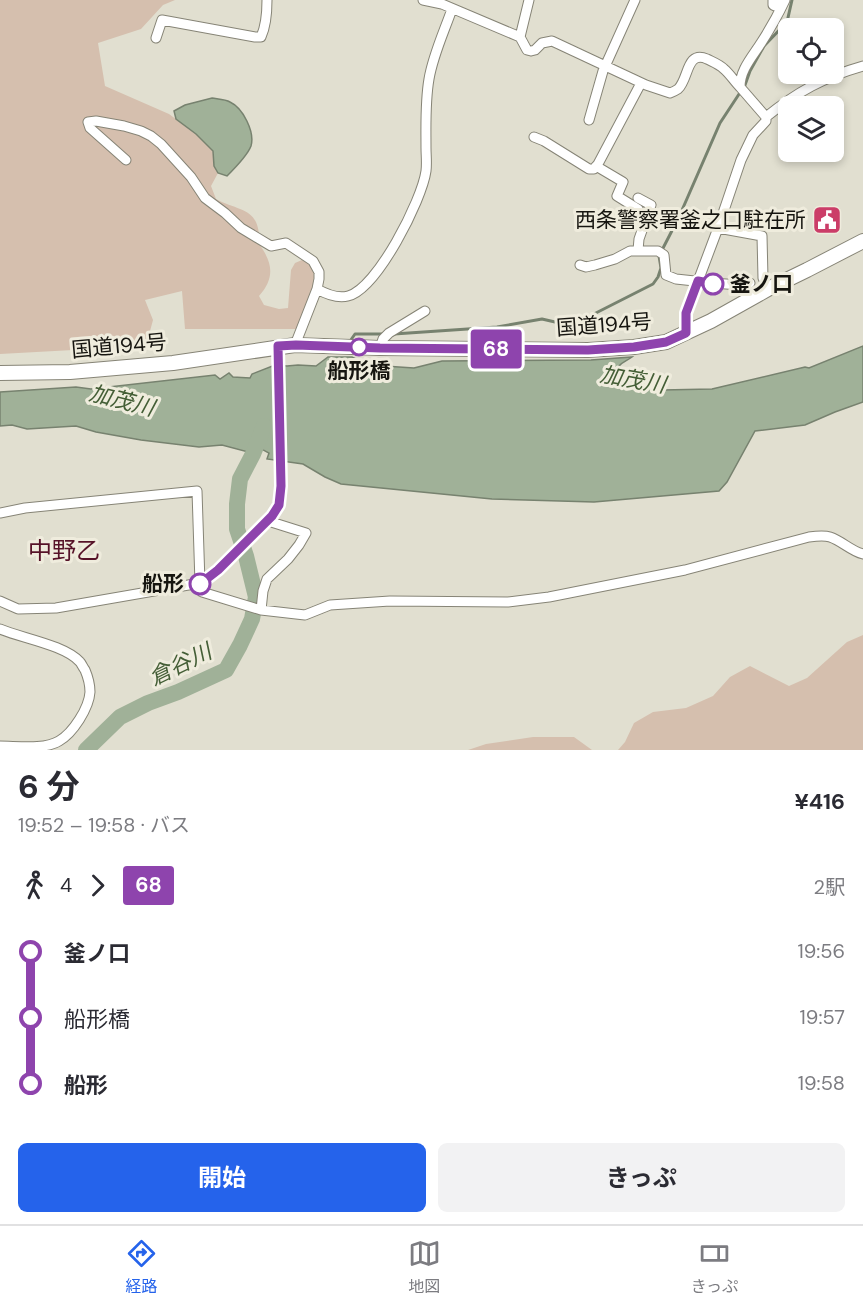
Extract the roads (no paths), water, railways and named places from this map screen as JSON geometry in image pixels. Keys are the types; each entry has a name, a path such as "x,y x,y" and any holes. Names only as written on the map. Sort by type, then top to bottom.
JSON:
{"highway":[{"name":"国道194号","path":"0,373 69,372 173,363 278,351 296,345 588,350 634,347 666,342 686,333 863,241"}],"street":[{"path":"156,38 162,20 261,37 267,0"},
{"path":"423,0 451,6 520,37 527,50 535,50 542,43 552,41 641,83 669,93 680,86 693,59 702,57 725,69 766,117"},
{"path":"520,37 529,0"},
{"path":"589,120 605,66 635,0"},
{"path":"773,0 775,6 778,0"},
{"path":"740,87 745,68 785,0"},
{"path":"317,290 339,297 357,292 378,270 412,212 426,171 426,102 429,76 451,6"},
{"path":"686,333 686,313 741,160 753,135 766,121 766,117 803,90 822,80 863,66"},
{"path":"534,137 589,169 594,169 641,83"},
{"path":"126,160 90,128 88,122 96,121 124,126 151,136 191,177 205,198 241,228 271,246 286,243 313,261 319,272 317,290 296,345"},
{"path":"596,166 623,182 617,196 638,209 645,221"},
{"path":"638,198 651,205 639,239 638,250"},
{"path":"718,228 762,236 763,278 768,289"},
{"path":"580,265 586,267 595,265 615,259 630,251 658,251 664,255 666,275 676,279 728,285 750,283"},
{"path":"380,348 383,339 389,333 425,310"},
{"path":"0,601 18,609 56,608 200,584 218,570 277,508 281,493 278,351"},
{"path":"0,513 25,508 197,491 202,592 261,610 305,615 330,605 390,601 508,602 549,597 685,570 809,537 828,536 855,552 863,554"},
{"path":"261,610 267,579 288,559 306,533 268,520"},
{"path":"0,629 39,641 66,652 81,662 88,678 90,693 85,710 70,732 58,742 38,747 0,746"}],"water":[{"path":"212,98 226,100 235,105 250,128 251,146 227,176 218,173 214,166 213,151 176,119 174,111 185,105"},
{"name":"加茂川","path":"863,346 863,402 805,425 755,431 727,482 719,491 594,502 492,499 341,484 303,464 267,459 269,453 254,445 248,452 222,445 199,447 141,440 76,426 27,429 12,425 0,426 0,392 76,387 91,389 215,375 220,379 229,373 233,377 250,378 252,374 275,365 316,366 328,357 352,357 364,363 374,362 384,366 414,368 442,361 591,360 632,357 619,366 632,376 632,379 622,382 626,386 662,390 712,389 805,367 809,368"}],"waterway":[{"path":"394,334 497,327 542,319 568,325 653,284 661,268 659,256 679,217 720,123 745,85 764,46 787,22 792,0"},
{"path":"348,344 355,334 385,334"},
{"name":"倉谷川","path":"86,750 120,717 226,670 240,645 252,619 256,597 237,529 237,504 240,479 264,426"}],"place":[{"name":"西条警察署釜之口駐在所","path":"827,220"},
{"name":"釜ノ口","path":"713,284"},
{"name":"船形橋","path":"359,347"},
{"name":"船形","path":"200,584"}],"district":[{"name":"中野乙","path":"64,551"}]}
